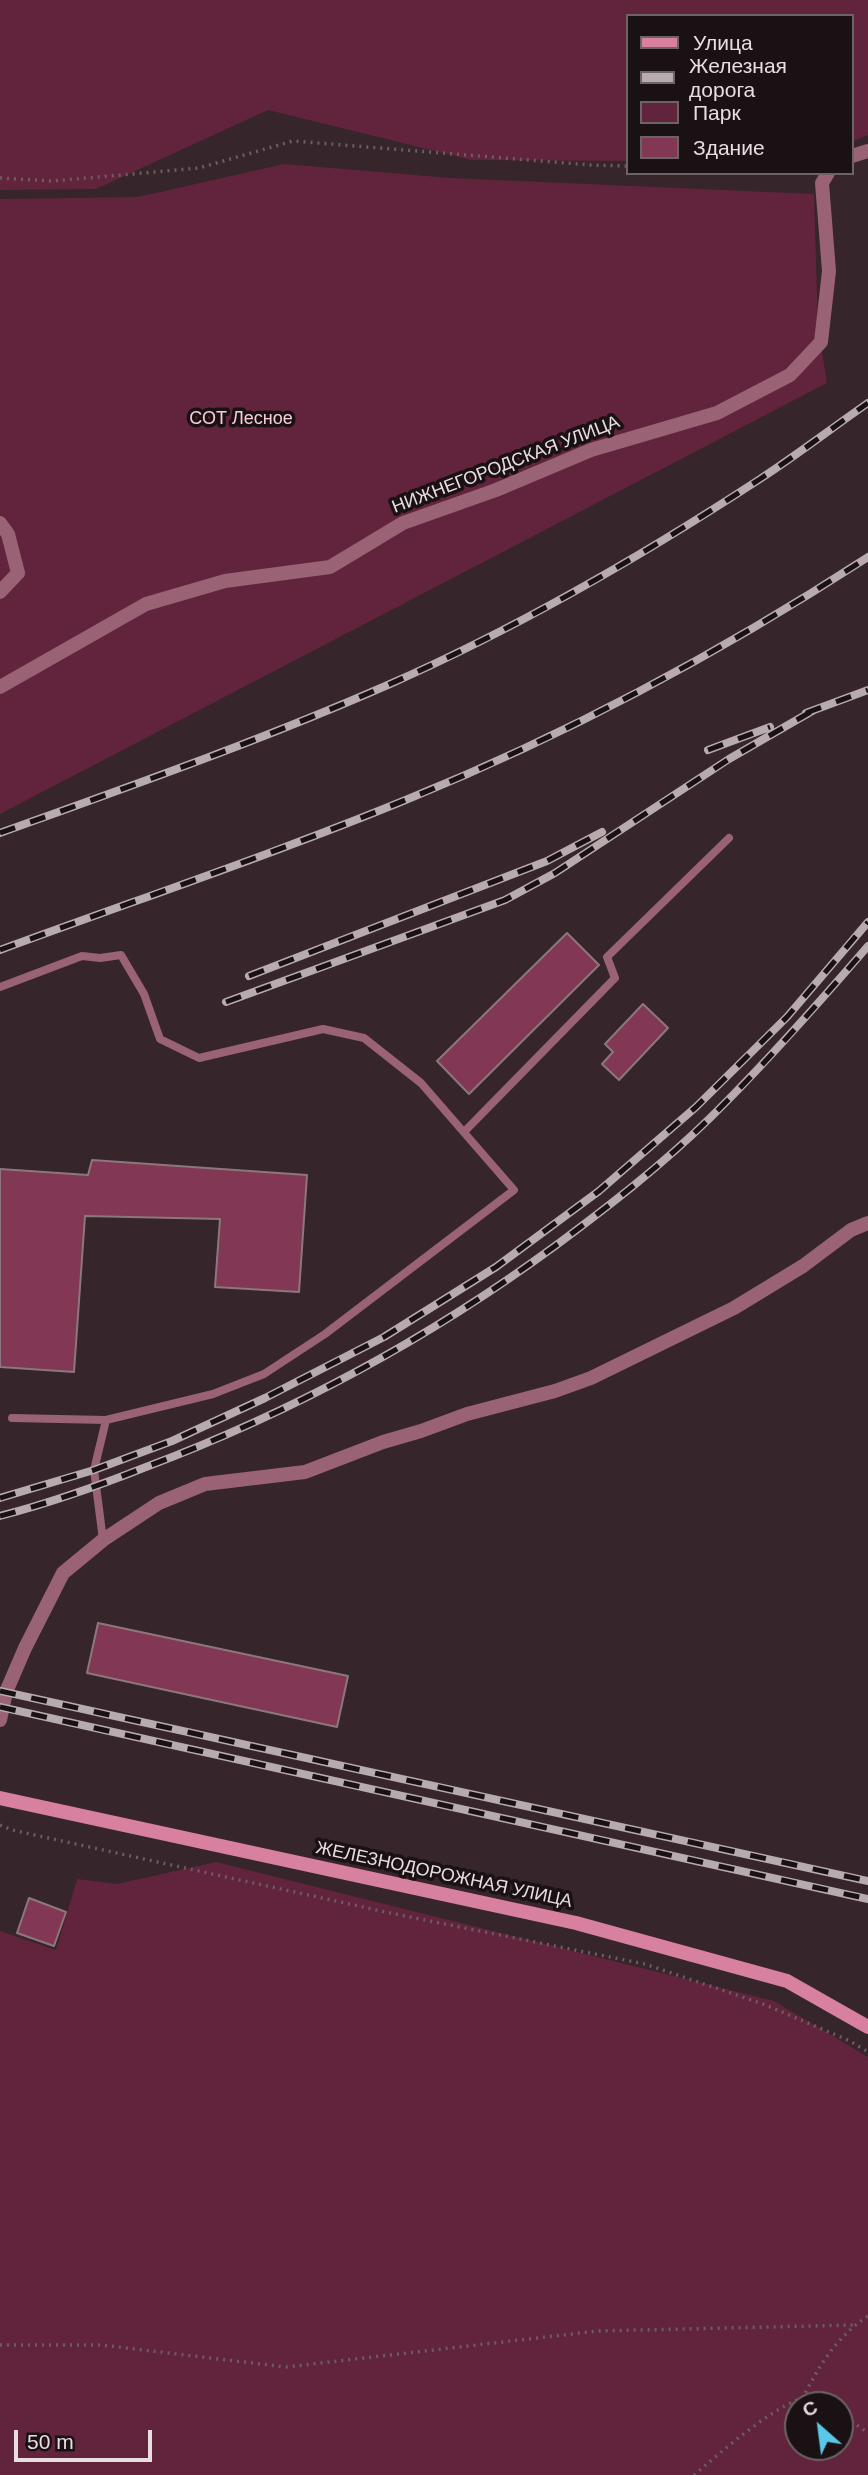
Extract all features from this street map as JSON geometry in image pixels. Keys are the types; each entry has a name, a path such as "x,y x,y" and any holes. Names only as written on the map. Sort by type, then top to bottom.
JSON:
{"main road":[{"name":"ЖЕЛЕЗНОДОРОЖНАЯ УЛИЦА","path":"0,1798 576,1923 787,1981 868,2027"}],"street":[{"name":"НИЖНЕГОРОДСКАЯ УЛИЦА","path":"0,687 146,604 225,581 331,567 403,523 496,490 591,450 717,413 790,376 821,342 829,271 822,183 827,175"},
{"path":"0,523 8,534 18,573 0,592"},
{"path":"0,1720 6,1692 63,1573 103,1541 159,1503 205,1484 305,1472 467,1414 555,1391 591,1378 734,1308 803,1266 851,1230 868,1223"}],"lane":[{"path":"464,1132 615,978 607,957 729,838"},
{"path":"0,988 82,956 100,958 121,955 144,994 160,1039 199,1058 323,1030 364,1038 421,1083 514,1190 325,1334 264,1374 214,1394 106,1420 12,1418"},
{"path":"103,1541 94,1470 106,1420"}],"path":[{"path":"0,178 52,181 199,168 293,141 626,166"},
{"path":"0,1825 12,1830 395,1914 645,1964 763,2004 850,2041 868,2052"},
{"path":"806,2391 827,2354 854,2325 868,2316"},
{"path":"0,2345 102,2345 286,2367 598,2331 854,2325"},
{"path":"694,2475 757,2423 784,2406"}],"green space":[{"path":"0,0 868,0 868,135 854,141 854,14 626,14 626,161 472,160 268,110 96,189 0,190"},
{"name":"СОТ Лесное","path":"284,164 451,178 814,194 818,327 827,383 0,814 0,199 138,197"},
{"path":"216,1862 774,2001 868,2057 868,2475 0,2475 0,1931 56,1950 77,1879 117,1884"}],"building":[{"path":"567,933 599,965 469,1094 437,1061"},
{"path":"643,1004 668,1028 619,1080 602,1064 613,1052 605,1044"},
{"path":"92,1160 307,1175 299,1292 215,1287 220,1219 85,1216 74,1372 0,1367 0,1169 88,1175"},
{"path":"98,1623 348,1676 337,1727 87,1673"},
{"path":"29,1898 66,1912 54,1946 17,1933"}],"railway":[{"path":"0,833 293,724 390,684 486,639 671,536 774,470 868,403"},
{"path":"0,950 256,858 468,774 644,689 701,658 868,557"},
{"path":"806,713 868,690"},
{"path":"226,1002 505,900 555,873 729,759 814,710"},
{"path":"708,750 770,727"},
{"path":"249,976 547,861 602,832"},
{"path":"0,1498 94,1470 172,1441 265,1398 384,1337 496,1267 599,1191 696,1107 787,1017 868,922"},
{"path":"0,1516 110,1481 201,1446 254,1422 358,1371 507,1280 615,1200 710,1118 868,946"},
{"path":"0,1691 868,1881"},
{"path":"0,1707 868,1899"}]}
